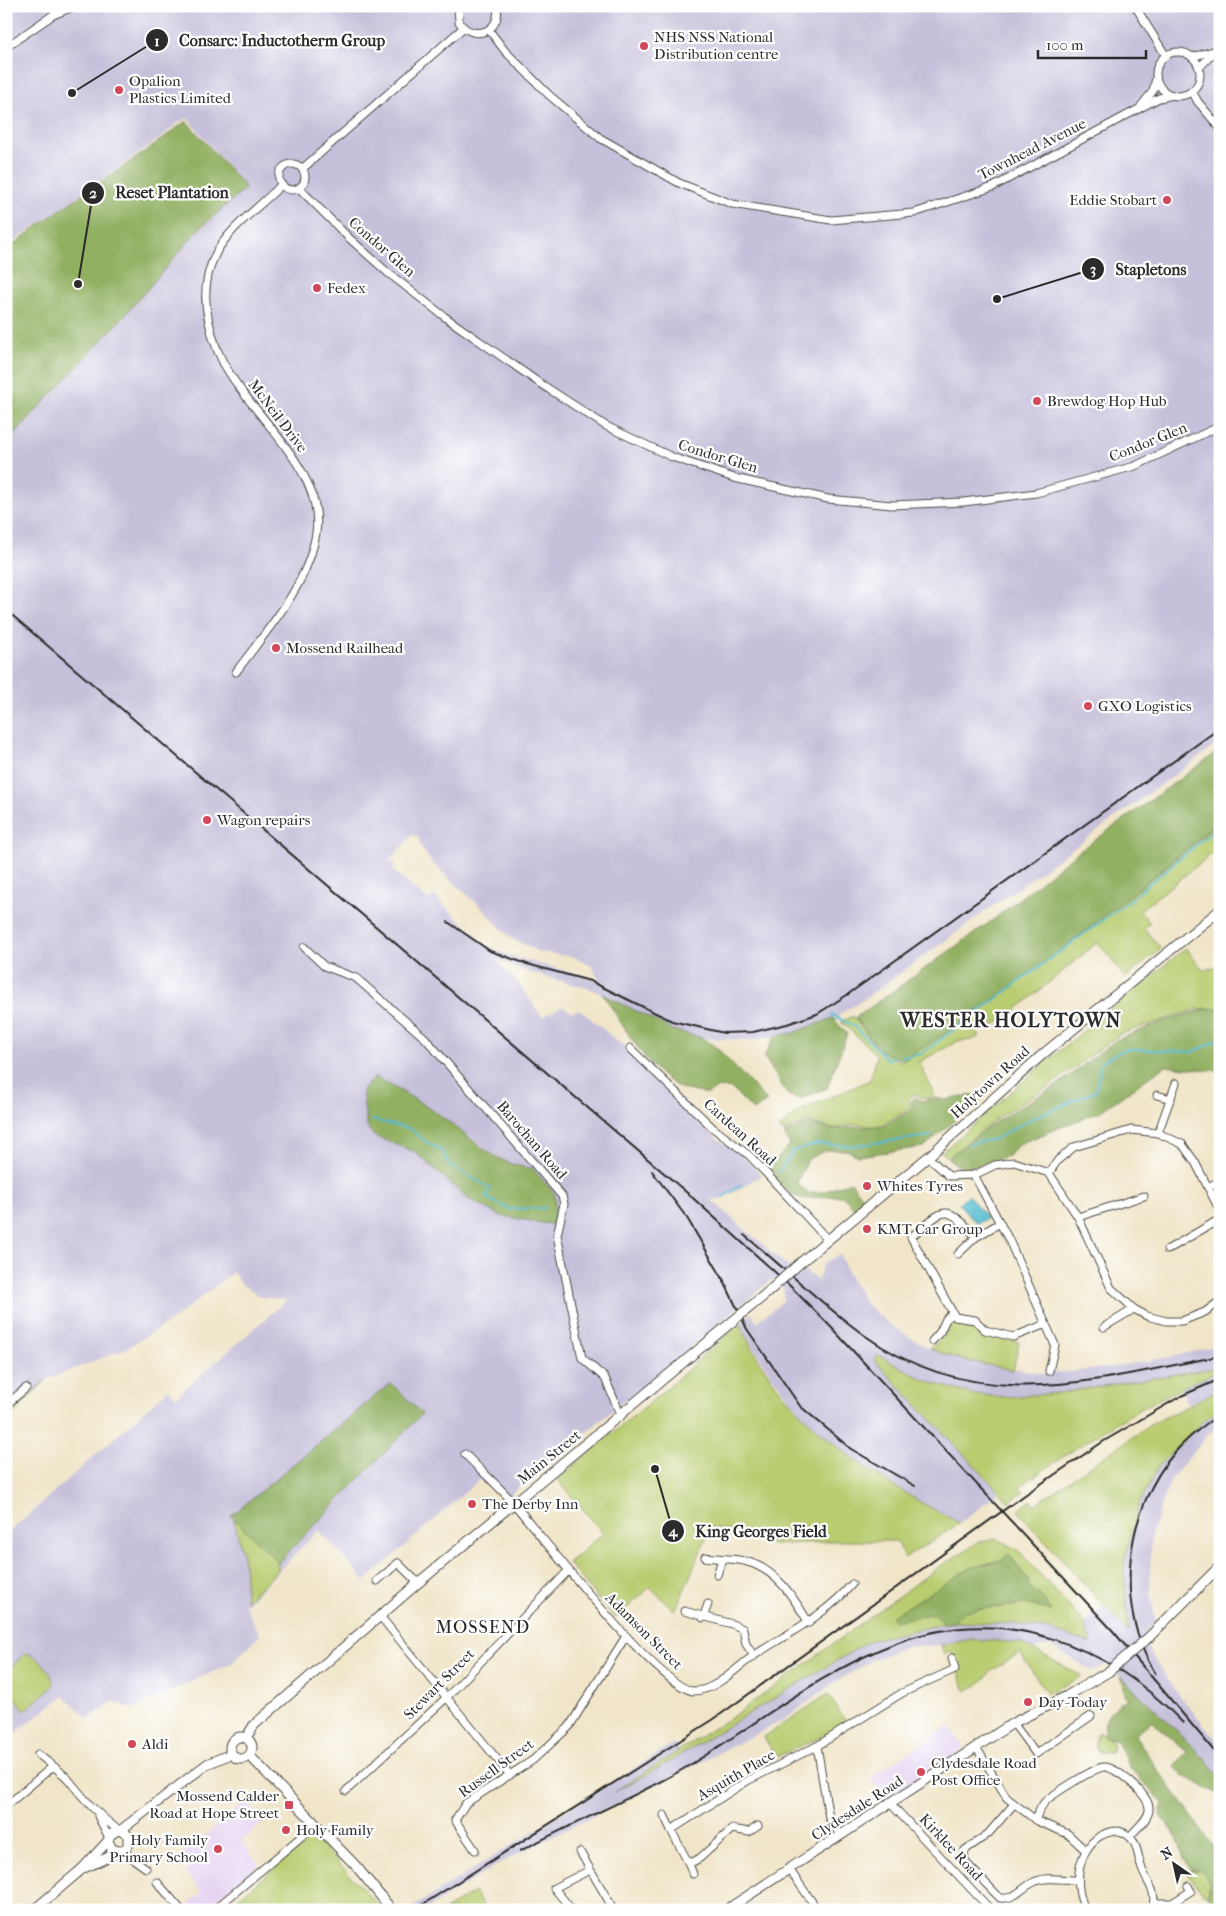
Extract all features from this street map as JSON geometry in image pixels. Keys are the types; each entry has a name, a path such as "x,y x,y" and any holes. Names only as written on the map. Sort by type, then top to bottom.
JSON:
{"main road":[{"name":"Holytown Road","path":"828,1240 928,1157 1043,1054 1220,910"},
{"name":"Main Street","path":"246,1738 254,1725 418,1583 621,1416 828,1240"},
{"name":"Clydesdale Road","path":"726,1910 889,1802 1013,1723 1067,1696 1108,1672 1149,1637 1220,1566"},
{"path":"239,1737 246,1738 253,1746 250,1756 240,1760 231,1754 230,1747 233,1741 239,1737"},
{"path":"34,1910 82,1869 109,1839 124,1835 154,1807 207,1764 231,1754"},
{"path":"250,1756 356,1866 392,1910"},
{"path":"120,1851 124,1835"},
{"path":"109,1839 112,1849 120,1851"},
{"path":"82,1869 120,1851"}],"street":[{"path":"53,15 60,6"},
{"path":"6,48 53,15 75,6"},
{"path":"457,7 456,16 463,28 475,34 489,30 497,19 497,6"},
{"path":"1134,6 1166,56"},
{"path":"302,169 463,28"},
{"name":"Townhead Avenue","path":"489,30 505,51 549,96 600,138 671,178 732,204 831,220 914,213 993,187 1159,98 1173,95"},
{"path":"1192,57 1217,50"},
{"path":"1199,68 1217,50"},
{"path":"1181,52 1192,57 1199,68 1199,80 1192,91 1186,94 1173,95 1161,88 1156,75 1159,63 1166,56 1181,52"},
{"name":"Townhead Avenue","path":"1138,110 1153,90 1156,75"},
{"path":"1192,91 1198,102 1220,128"},
{"path":"295,164 302,169 304,181 300,188 288,190 281,185 279,173 284,167 295,164"},
{"name":"McNeil Drive","path":"236,672 278,616 302,575 310,559 316,531 314,501 297,462 230,376 216,350 204,303 207,276 217,252 240,224 281,185"},
{"name":"Condor Glen","path":"300,188 349,238 387,272 445,317 538,382 606,426 672,457 734,478 828,499 892,505 964,502 1036,493 1136,466 1220,426"},
{"name":"Barochan Road","path":"304,947 324,966 356,978 425,1038 562,1196 564,1204 557,1235 582,1358 605,1378 621,1416"},
{"name":"Cardean Road","path":"630,1048 713,1128 750,1156 828,1240"},
{"path":"1158,1133 1176,1083"},
{"path":"1157,1094 1171,1099"},
{"path":"1048,1172 1058,1160 1074,1147 1131,1130 1158,1133 1182,1144 1195,1162 1220,1211"},
{"path":"928,1157 949,1176 974,1175 996,1165 1014,1162 1048,1172 1078,1218 1111,1288 1134,1309 1148,1316 1166,1321 1182,1321 1205,1312 1220,1301"},
{"path":"974,1175 1000,1223 1055,1345 1049,1372"},
{"path":"1208,1187 1220,1181"},
{"path":"1078,1218 1144,1196"},
{"path":"976,1237 955,1214 948,1212 937,1216 911,1236 952,1313 955,1316 975,1320 985,1330 1013,1337 1046,1324"},
{"path":"1166,1250 1220,1219"},
{"path":"958,1254 976,1237 1000,1223"},
{"path":"1104,1327 1134,1309"},
{"path":"932,1341 952,1313"},
{"path":"6,1405 26,1388"},
{"name":"Adamson Street","path":"465,1454 514,1503 568,1571 626,1636 680,1687 695,1691 711,1687 754,1656 810,1623 839,1600 852,1584"},
{"path":"705,1557 743,1561 758,1566 775,1576 791,1593 810,1623"},
{"path":"717,1575 722,1559"},
{"path":"377,1581 398,1563 418,1583"},
{"name":"Stewart Street","path":"346,1791 446,1698 568,1571"},
{"path":"703,1618 708,1604"},
{"path":"684,1611 703,1618 732,1624 743,1629 746,1644 754,1656"},
{"path":"380,1616 510,1775"},
{"name":"Russell Street","path":"475,1850 454,1820 466,1803 533,1760 569,1727 626,1636"},
{"name":"Asquith Place","path":"671,1830 747,1781 817,1746 902,1693 955,1669 952,1658"},
{"path":"1013,1723 1036,1754 1091,1716"},
{"path":"817,1746 829,1818 840,1835"},
{"path":"976,1747 1007,1798 1035,1820 1068,1834 1085,1850"},
{"path":"38,1754 67,1778 96,1814 124,1835 140,1862 146,1868"},
{"path":"6,1806 52,1767"},
{"path":"1035,1820 1044,1802 1094,1769 1110,1767 1114,1768 1133,1785 1150,1808 1147,1818 1130,1836"},
{"name":"Kirklee Road","path":"889,1802 992,1910"},
{"path":"1014,1804 988,1834 965,1850 964,1858 967,1864 1000,1898 1005,1899 1012,1898 1034,1882 1044,1880 1077,1880"},
{"path":"96,1814 109,1839"},
{"path":"664,1815 693,1874"},
{"path":"214,1910 315,1825"},
{"path":"689,1864 700,1858 732,1829 749,1832 758,1826"},
{"path":"1086,1910 1080,1900 1077,1880 1085,1850 1113,1831 1120,1831 1130,1836 1137,1848 1142,1869 1154,1890 1153,1906 1172,1904 1191,1890 1188,1886"},
{"path":"120,1851 140,1862"},
{"path":"580,1852 614,1910"},
{"path":"789,1868 815,1906"},
{"path":"572,1910 554,1888 590,1870"},
{"path":"157,1882 181,1910"}],"shaded area":[{"path":"6,6 1220,6 1220,742 860,1002 827,1022 793,1033 751,1040 702,1038 673,1030 591,989 531,973 495,959 517,982 542,1017 562,1006 572,1012 579,1009 621,1044 689,1107 716,1138 744,1157 762,1175 724,1198 711,1200 799,1276 805,1271 818,1281 823,1264 840,1254 848,1274 866,1304 890,1325 930,1349 962,1360 1047,1374 1106,1368 1175,1356 1220,1345 1220,1367 1062,1393 1006,1397 971,1394 929,1382 878,1355 874,1360 999,1492 960,1523 926,1506 842,1452 804,1417 771,1375 747,1338 740,1323 751,1313 757,1322 783,1301 784,1289 774,1278 507,1497 479,1480 365,1581 319,1530 245,1605 260,1635 232,1663 133,1709 113,1701 89,1719 64,1696 6,1740 6,1535 169,1389 176,1397 287,1300 262,1297 241,1284 233,1272 171,1321 125,1349 46,1380 6,1415 6,443 199,229 246,188 187,118 6,247","holes":["412,835 418,837 420,845 431,862 480,906 511,938 539,952 575,957 592,966 599,980 511,956 486,945 434,896 427,900 392,870 396,866 390,860","375,1077 435,1112 491,1153 516,1167 533,1168 468,1199 415,1152 374,1136"]},
{"path":"1220,1371 1220,1389 1188,1404 1180,1387"},
{"path":"1220,1409 1220,1424 1210,1432 1171,1479 1151,1535 1150,1592 1156,1622 1144,1633 1149,1651 1175,1690 1220,1744 1220,1776 1190,1743 1107,1664 1093,1672 1050,1645 1033,1649 1021,1643 972,1639 941,1645 905,1647 874,1659 835,1682 782,1721 502,1862 425,1910 410,1909 674,1743 679,1750 622,1787 657,1769 870,1640 953,1622 1017,1624 1054,1631 1090,1643 1085,1624 1103,1605 1129,1632 1124,1563 1138,1507 1159,1466 1202,1422"},
{"path":"950,1726 964,1749 886,1801 870,1778"},
{"name":"Holy Family Primary School","path":"245,1801 263,1822 241,1841 259,1865 203,1910 187,1910 185,1908 202,1892 185,1872 189,1868 180,1856"}],"green space":[{"path":"186,121 246,188 200,228 119,322 6,443 6,251 50,217"},
{"path":"1220,750 1220,820 1066,946 945,1033 904,1060 881,1051 855,1018 993,920 1066,861"},
{"path":"1220,821 1220,848 1140,910 1150,923 1144,928 1161,949 1125,978 1098,942 1010,1015 992,1026 987,1020 975,1029 980,1036 972,1040 958,1041 919,1062 935,1095 927,1099 913,1094 908,1098 911,1108 879,1127 854,1124 833,1129 807,1122 784,1132 779,1129 797,1112 870,1080 877,1055 841,1022 853,1016 877,1048 900,1061 957,1026 1011,986 1135,892"},
{"path":"1186,948 1203,970 1220,966 1220,1008 1197,1009 1120,1034 1049,1086 1000,1116 948,1158 942,1152 1041,1066"},
{"path":"603,994 673,1030 702,1038 716,1047 767,1101 754,1111 732,1089 718,1087 708,1094 687,1090 675,1085 664,1077 644,1056"},
{"path":"1205,1009 1220,1009 1220,1071 1165,1066 1101,1111 1019,1144 1008,1156 963,1170 948,1158 998,1120 1057,1085 1116,1040 1164,1021"},
{"path":"833,1018 847,1034 827,1088 800,1099 788,1095 764,1057 775,1036 793,1033"},
{"path":"375,1077 428,1107 493,1155 518,1166 532,1168 555,1194 555,1225 501,1216 468,1199 415,1152 374,1136 367,1127 362,1090"},
{"path":"987,1093 924,1147 858,1156 847,1150 827,1150 808,1159 797,1183 808,1193 823,1192 851,1182 865,1201 855,1209 842,1196 799,1198 787,1190 768,1167 790,1145 784,1134 808,1124 832,1130 852,1127 882,1127 913,1109 911,1100 914,1097 924,1101 936,1098 944,1100"},
{"path":"951,1320 972,1326 982,1334 1019,1342 1013,1370 962,1360 930,1349 946,1333"},
{"path":"740,1323 757,1357 779,1388 804,1416 832,1442 894,1486 960,1523 905,1558 897,1541 833,1541 773,1545 753,1536 711,1527 675,1611 650,1587 615,1619 568,1563 603,1533 557,1479 665,1390"},
{"path":"878,1355 929,1382 971,1394 1006,1397 1060,1393 1220,1367 1220,1371 1166,1395 1116,1423 1019,1487 1024,1491 1009,1502 874,1360"},
{"path":"46,1380 6,1421 6,1415"},
{"path":"391,1383 422,1414 278,1563 231,1516"},
{"path":"1220,1389 1220,1409 1202,1422 1159,1466 1138,1507 1124,1563 1129,1633 1018,1511 1031,1500 1034,1505 1150,1425"},
{"path":"234,1519 278,1563 278,1570 246,1601 244,1561"},
{"path":"995,1538 1018,1550 1085,1624 1091,1644 1054,1631 1017,1624 953,1622 871,1640 657,1769 614,1792 741,1711 936,1569 978,1542"},
{"path":"1009,1554 1028,1580 1029,1587 1038,1593 1052,1611 1026,1604 964,1611 953,1622 944,1624 935,1613 895,1621 891,1617 970,1568 1003,1559"},
{"path":"972,1639 1021,1643 1082,1676 1047,1694 1020,1653 994,1669 978,1685 966,1691 951,1651 944,1655 941,1645"},
{"path":"26,1653 37,1658 44,1665 54,1685 25,1710 6,1688 6,1671"},
{"path":"1120,1676 1190,1743 1220,1776 1220,1798 1217,1793 1184,1776 1175,1767 1187,1752 1151,1721 1135,1735 1155,1766 1220,1855 1220,1907 1207,1897 1210,1882 1202,1871 1191,1869 1184,1859 1177,1838 1160,1815 1163,1803 1129,1767 1117,1740 1105,1737 1104,1725 1106,1719 1117,1706 1127,1700"},
{"path":"828,1694 846,1722 819,1738 776,1757 764,1737"},
{"path":"1097,1733 1102,1733 1113,1744 1111,1752 1099,1752 1095,1745"},
{"path":"313,1836 383,1910 224,1910"},
{"path":"1191,1870 1202,1871 1209,1882 1207,1894 1204,1895 1188,1874"},
{"path":"474,1892 486,1910 445,1910"}],"water":[{"path":"968,1195 987,1218 977,1224 959,1204"}],"waterway":[{"path":"902,1057 921,1054 1126,903 1220,825"},
{"path":"832,1015 854,1026 887,1059 894,1058"},
{"path":"968,1144 995,1139 1031,1119 1096,1091 1101,1062 1125,1049 1193,1052 1220,1039"},
{"path":"372,1120 411,1129 422,1139 442,1151 449,1165 490,1188 486,1197 508,1209 545,1208"},
{"path":"779,1172 793,1151 818,1144 850,1146 931,1136"},
{"path":"723,1196 742,1185"}],"railway":[{"path":"6,610 685,1191 786,1282 828,1324 1113,1631 1220,1758"},
{"path":"448,922 490,951 527,964 590,981 672,1021 724,1033 753,1032 787,1024 817,1014 847,995 1220,728"},
{"path":"652,1171 687,1218 723,1279 747,1329 800,1406 851,1449 915,1486"},
{"path":"744,1235 864,1335 907,1360 950,1376 994,1384 1038,1385 1082,1382 1220,1356"},
{"path":"414,1910 714,1719 1029,1492 1104,1441 1181,1396 1220,1379"},
{"path":"1155,1673 1142,1647 1134,1618 1130,1589 1131,1559 1136,1530 1145,1502 1158,1475 1186,1441 1220,1414"},
{"path":"520,1851 685,1768 814,1684 841,1669 896,1643 936,1632 975,1628 1014,1630 1051,1638 1087,1652 1121,1672 1153,1695 1183,1723"}],"place":[{"name":"NHS NSS National Distribution centre","path":"644,46"},
{"name":"Opalion Plastics Limited","path":"119,90"},
{"name":"Consarc: Inductotherm Group","path":"72,93"},
{"name":"Eddie Stobart","path":"1167,200"},
{"name":"Reset Plantation","path":"78,284"},
{"name":"Fedex","path":"317,288"},
{"name":"Stapletons","path":"997,299"},
{"name":"Brewdog Hop Hub","path":"1037,401"},
{"name":"Mossend Railhead","path":"276,648"},
{"name":"GXO Logistics","path":"1088,706"},
{"name":"Wagon repairs","path":"207,820"},
{"name":"Whites Tyres","path":"867,1186"},
{"name":"KMT Car Group","path":"867,1229"},
{"name":"King Georges Field","path":"655,1469"},
{"name":"The Derby Inn","path":"472,1504"},
{"name":"Day-Today","path":"1028,1702"},
{"name":"Aldi","path":"132,1744"},
{"name":"Clydesdale Road Post Office","path":"921,1772"},
{"name":"Mossend Calder Road at Hope Street","path":"289,1805"},
{"name":"Holy Family","path":"286,1830"},
{"name":"Holy Family Primary School","path":"218,1849"}],"district":[{"name":"WESTER HOLYTOWN","path":"1011,1020"},
{"name":"MOSSEND","path":"483,1627"}]}
